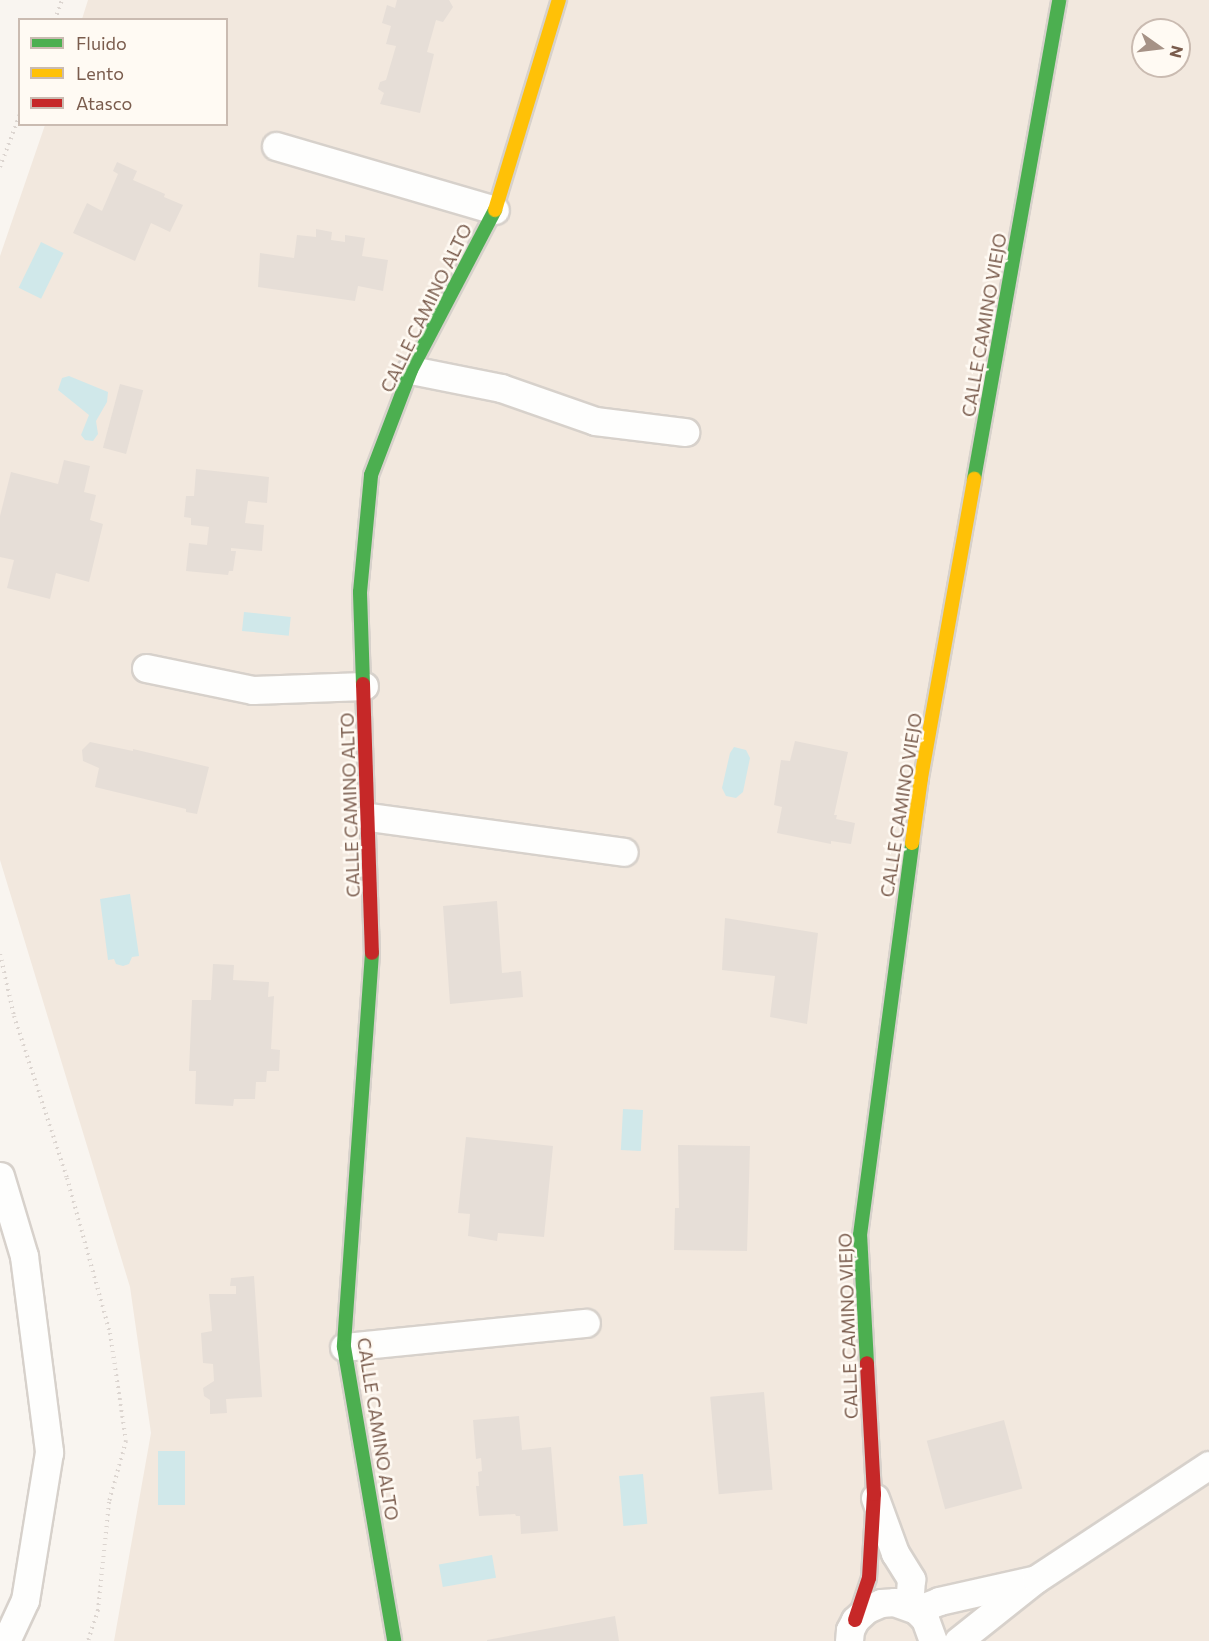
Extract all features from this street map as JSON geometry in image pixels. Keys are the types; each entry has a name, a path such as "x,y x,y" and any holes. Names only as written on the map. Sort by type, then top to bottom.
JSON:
{"street":[{"name":"CALLE CAMINO ALTO","path":"394,1641 344,1347 373,946 360,592 371,476 411,370 495,210 559,0"},
{"name":"CALLE CAMINO VIEJO","path":"848,1633 864,1600 869,1578 873,1494 860,1235 921,778 1059,0"},
{"path":"276,146 495,210"},
{"path":"411,370 501,388 596,421 685,432"},
{"path":"146,668 253,690 364,687"},
{"path":"369,816 624,852"},
{"path":"0,1176 24,1256 49,1452 25,1600 6,1641"},
{"path":"344,1347 586,1323"},
{"path":"958,1641 1036,1579 1209,1465"},
{"path":"873,1494 895,1552 911,1580 913,1608"},
{"path":"913,1608 1036,1579"},
{"path":"848,1633 867,1609 881,1603 894,1602 913,1608 925,1620 933,1641"}],"path":[{"path":"56,18 62,0"},
{"path":"0,168 18,119"},
{"path":"0,954 14,1016 67,1178 104,1312 126,1441 109,1502 98,1610 88,1641"}],"shaded area":[{"path":"88,0 1209,0 1209,1641 114,1641 151,1433 130,1287 0,860 0,256 45,126 228,126 228,18 82,18"}],"water":[{"path":"41,242 63,253 41,299 19,288"},
{"path":"69,376 108,392 107,402 96,421 98,434 93,441 85,440 81,435 89,415 58,390 62,378"},
{"path":"244,612 291,617 289,636 242,631"},
{"path":"734,747 746,750 750,758 743,792 736,798 726,796 722,788 730,753"},
{"path":"130,894 139,956 132,957 129,964 123,966 116,964 114,959 108,960 100,899"},
{"path":"623,1109 643,1110 641,1151 621,1150"},
{"path":"158,1451 185,1451 185,1505 158,1505"},
{"path":"643,1474 647,1524 623,1526 619,1476"},
{"path":"492,1555 496,1578 443,1587 439,1564"}],"building":[{"path":"397,0 449,0 453,7 443,22 436,20 427,52 434,54 420,113 380,104 384,93 378,89 380,82 386,80 396,46 386,44 391,26 382,23 387,5 395,8"},
{"path":"117,162 137,171 133,180 183,205 170,232 151,223 135,261 73,233 87,203 102,211 118,174 113,171"},
{"path":"316,229 332,232 331,240 345,242 345,235 365,238 362,256 388,260 383,291 358,286 355,301 258,287 260,253 294,258 297,235 316,237"},
{"path":"120,384 143,390 126,454 103,448"},
{"path":"64,460 90,466 84,492 96,495 90,520 103,524 89,582 56,573 50,599 7,588 14,560 0,557 0,516 11,472 58,484"},
{"path":"196,469 269,477 267,503 248,501 245,523 264,525 262,551 231,548 231,551 236,551 233,571 229,571 228,575 186,571 189,543 207,545 209,527 191,525 191,518 184,517 186,496 194,496"},
{"path":"795,741 848,752 834,815 837,815 836,819 855,823 851,844 831,841 831,844 777,833 782,807 774,805 781,760 790,761"},
{"path":"90,742 133,751 133,749 209,767 197,814 186,812 186,809 95,787 99,768 83,761 82,750"},
{"path":"497,901 502,973 521,971 523,997 450,1004 443,906"},
{"path":"725,918 818,933 807,1024 770,1017 775,976 722,970"},
{"path":"213,964 234,965 233,980 269,982 268,997 274,996 271,1049 280,1050 279,1071 267,1071 266,1082 256,1082 255,1099 234,1099 233,1106 195,1104 196,1071 189,1071 192,1000 211,1000"},
{"path":"466,1137 553,1146 544,1237 498,1233 497,1241 468,1236 470,1214 458,1213"},
{"path":"678,1145 750,1146 747,1251 674,1250 675,1208 679,1208"},
{"path":"254,1276 262,1397 226,1399 227,1413 210,1414 210,1400 204,1396 203,1388 214,1381 213,1364 203,1363 201,1333 212,1331 209,1294 236,1294 236,1286 230,1286 231,1278"},
{"path":"764,1392 773,1490 719,1494 710,1397"},
{"path":"519,1416 522,1450 551,1447 558,1531 521,1534 520,1516 515,1514 479,1516 476,1486 479,1486 478,1472 482,1471 481,1458 476,1459 473,1420"},
{"path":"1004,1420 1022,1489 945,1509 927,1441"},
{"path":"615,1616 619,1641 487,1641 487,1640"}],"traffic: fast":[{"path":"974,479 1059,0"},
{"path":"363,684 360,592 371,475 411,370 495,210"},
{"path":"867,1363 860,1235 912,843"},
{"path":"372,953 344,1347 394,1641"}],"traffic: slow":[{"path":"495,210 559,0"},
{"path":"912,843 921,778 974,479"}],"traffic: jam":[{"path":"363,684 372,953"},
{"path":"855,1620 869,1578 874,1494 867,1363"}]}
